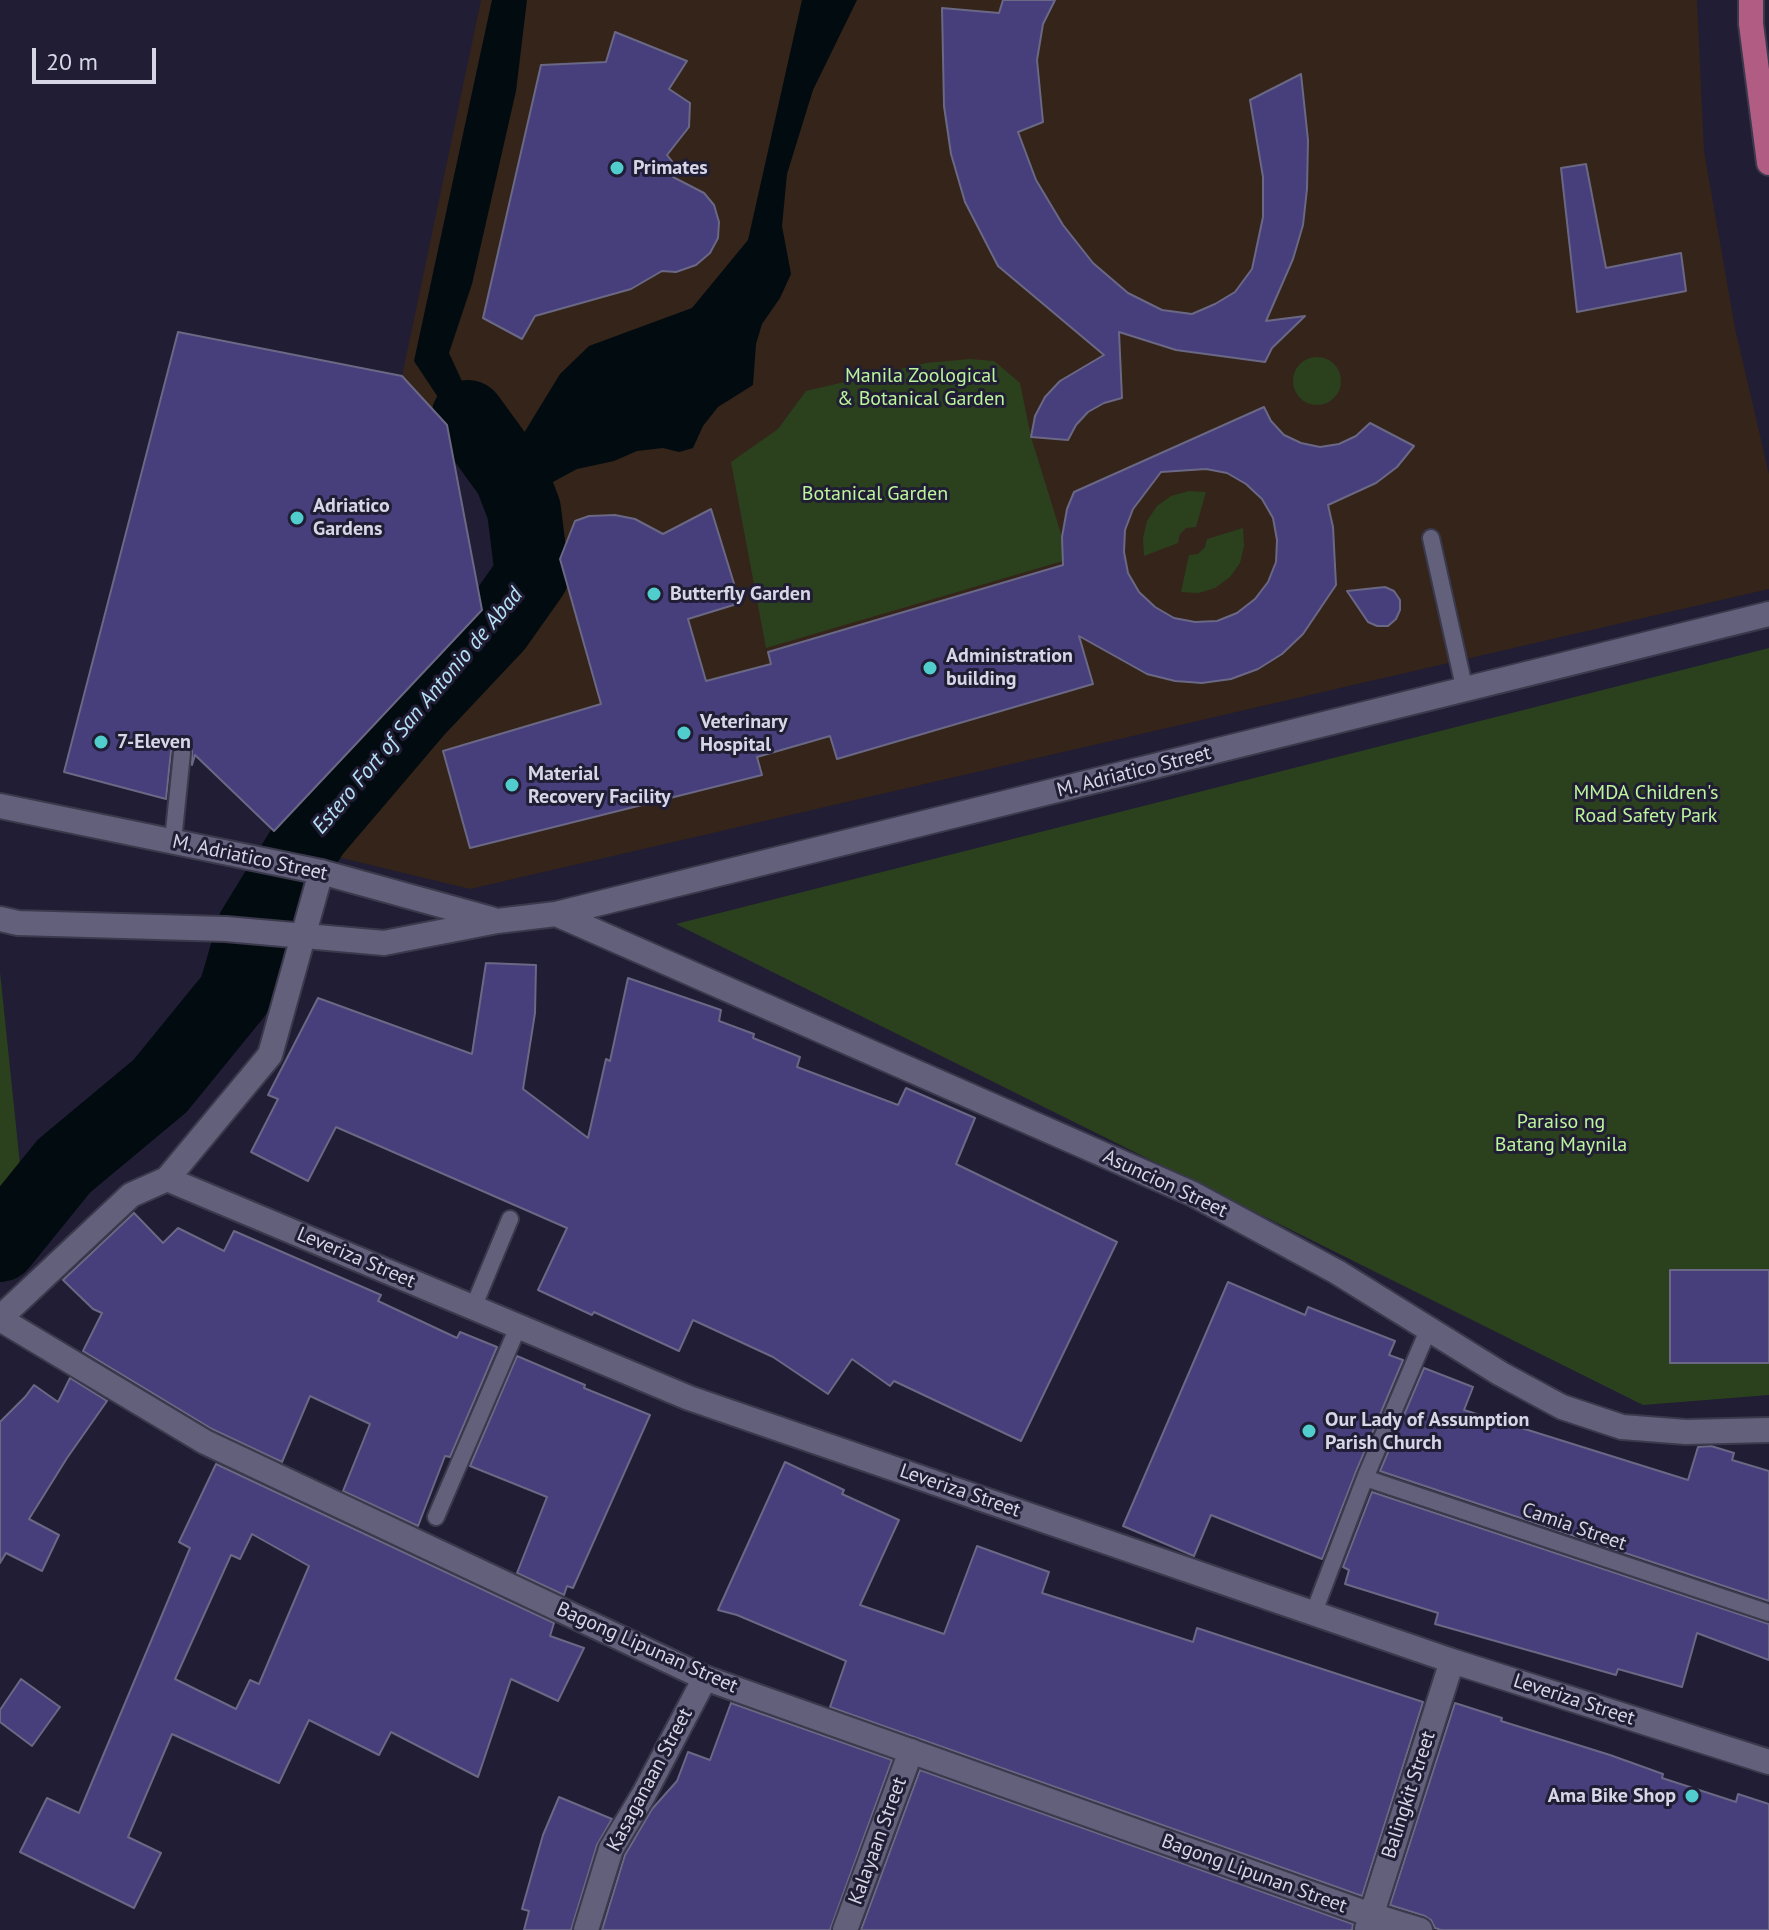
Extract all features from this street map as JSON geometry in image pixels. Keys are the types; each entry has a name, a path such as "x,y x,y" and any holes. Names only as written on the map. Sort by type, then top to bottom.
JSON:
{"main road":[{"path":"1757,17 1769,163"}],"street":[{"name":"M. Adriatico Street","path":"0,919 18,923 226,929 384,943 497,921 556,914 1769,614"},
{"name":"M. Adriatico Street","path":"0,806 317,872 497,921"},
{"path":"0,1318 131,1195 167,1179 270,1055 294,934 317,872"},
{"name":"Asuncion Street","path":"556,914 1193,1194 1337,1272 1501,1374 1562,1407 1622,1427 1686,1432 1769,1430"},
{"name":"Leveriza Street","path":"167,1179 689,1398 1452,1661 1769,1762"},
{"name":"Bagong Lipunan Street","path":"0,1318 205,1442 705,1678 911,1751 1369,1923 1420,1930"},
{"name":"Balingkit Street","path":"1369,1923 1452,1661"},
{"name":"Kasaganaan Street","path":"586,1930 611,1849 644,1794 705,1678"},
{"name":"Kalayaan Street","path":"845,1930 911,1751"}],"lane":[{"path":"1431,538 1465,691"},
{"path":"173,841 182,753"},
{"path":"473,1308 510,1219"},
{"path":"436,1517 518,1327"},
{"path":"1314,1612 1365,1478 1429,1328"},
{"name":"Camia Street","path":"1365,1478 1769,1613"}],"shaded area":[{"name":"Manila Zoological & Botanical Garden","path":"481,0 1697,0 1704,151 1735,328 1769,474 1769,589 470,889 321,853 476,689 547,577 540,489 517,447 481,462 402,376"},
{"path":"492,0 527,0 516,91 472,284 449,353 467,392 516,446 560,374 589,346 692,308 748,240 802,0 857,0 813,90 787,174 782,226 791,274 780,298 762,324 756,344 753,385 718,407 703,426 693,448 679,452 663,448 637,451 614,461 577,469 503,513 481,462 414,361"}],"green space":[{"path":"1317,357 1334,364 1341,381 1334,398 1317,405 1300,398 1293,381 1300,364"},
{"name":"Botanical Garden","path":"970,359 994,361 1020,383 1031,437 1062,537 1063,561 766,648 731,462 778,429 806,391 926,363"},
{"path":"1189,491 1206,492 1196,527 1186,528 1180,534 1178,543 1144,556 1143,538 1147,521 1157,506 1171,496"},
{"path":"1243,528 1244,546 1240,563 1230,577 1215,588 1199,593 1181,592 1189,555 1198,554 1205,547 1207,539"},
{"name":"Paraiso ng Batang Maynila","path":"1769,648 1769,1395 1643,1405 676,924"},
{"path":"0,972 21,1174 0,1200"}],"building":[{"path":"1003,0 1055,0 1043,24 1037,60 1043,122 1018,132 1036,180 1063,225 1093,263 1128,293 1162,310 1192,314 1215,304 1235,292 1252,269 1263,217 1263,177 1250,100 1301,74 1308,140 1303,225 1293,259 1266,321 1305,316 1272,348 1265,362 1176,350 1119,332 1122,398 1088,412 1068,440 1031,437 1035,416 1045,397 1060,381 1104,355 998,266 965,202 951,154 944,106 942,8 999,13"},
{"name":"Primates","path":"615,32 687,61 669,89 690,103 689,127 667,155 675,165 673,177 704,193 714,205 719,222 718,238 710,253 696,265 676,272 662,271 631,289 535,316 522,339 483,318 541,65 606,62"},
{"path":"1586,164 1606,268 1681,253 1686,291 1577,312 1561,168"},
{"name":"Adriatico Gardens","path":"178,332 402,376 447,425 482,610 274,831 195,755 192,765 192,749 184,742 177,743 171,751 166,799 64,772"},
{"path":"1264,407 1271,421 1284,435 1301,443 1320,447 1339,444 1356,436 1370,423 1414,446 1397,467 1376,483 1328,505 1333,527 1336,585 1303,634 1282,654 1258,669 1231,679 1202,683 1175,681 1147,674 1079,636 1093,684 837,759 830,736 757,757 762,775 470,848 443,751 601,704 560,559 575,521 589,516 615,515 635,519 663,534 711,509 740,603 688,619 706,681 771,664 768,652 1063,565 1062,537 1074,492","holes":["1206,469 1227,473 1246,484 1262,499 1273,518 1277,540 1276,562 1268,582 1255,599 1237,613 1217,621 1195,622 1174,618 1155,607 1139,592 1128,573 1124,552 1125,530 1133,509 1161,472"]},
{"path":"1385,587 1394,591 1400,600 1400,610 1388,626 1377,626 1368,622 1347,591"},
{"path":"486,963 536,965 535,1013 523,1089 588,1138 606,1059 610,1061 628,978 721,1010 719,1021 800,1057 797,1067 898,1105 906,1088 975,1118 956,1164 1117,1242 1021,1441 894,1381 890,1386 852,1359 828,1394 773,1357 693,1320 679,1351 594,1312 592,1315 538,1290 567,1228 336,1127 308,1181 251,1152 278,1099 268,1095 318,998 472,1054"},
{"path":"134,1213 163,1243 178,1228 224,1251 234,1231 381,1295 378,1301 457,1338 460,1332 497,1347 450,1457 445,1456 418,1526 343,1491 370,1424 310,1396 282,1462 212,1429 83,1351 102,1313 93,1309 63,1280"},
{"path":"1670,1270 1769,1270 1769,1363 1670,1363"},
{"path":"1228,1282 1305,1315 1308,1307 1395,1341 1389,1355 1403,1360 1322,1559 1211,1515 1194,1556 1123,1526"},
{"path":"517,1356 650,1415 573,1588 567,1586 564,1595 517,1573 547,1497 470,1466"},
{"path":"1424,1368 1473,1387 1464,1410 1688,1480 1698,1447 1711,1446 1734,1453 1732,1460 1769,1471 1769,1601 1380,1471"},
{"path":"70,1378 107,1401 29,1519 59,1535 42,1571 6,1553 0,1563 0,1422 34,1385 58,1402"},
{"path":"785,1462 844,1490 842,1494 899,1520 860,1605 944,1634 977,1546 1049,1572 1042,1593 1193,1642 1197,1628 1423,1702 1362,1896 830,1707 846,1661 718,1610"},
{"path":"216,1464 554,1623 550,1636 584,1648 558,1701 511,1679 478,1777 391,1732 379,1755 309,1720 279,1783 172,1734 128,1837 161,1853 134,1908 20,1852 47,1798 79,1813 190,1548 179,1542","holes":["252,1534 309,1566 259,1684 250,1680 236,1709 175,1679 231,1555 240,1559"]},
{"path":"1372,1492 1769,1624 1769,1660 1697,1633 1682,1687 1618,1669 1616,1675 1435,1624 1438,1613 1345,1584 1349,1570 1343,1567"},
{"path":"21,1679 60,1707 32,1746 0,1722 0,1710"},
{"path":"731,1703 892,1760 830,1930 602,1930 625,1855 652,1809 677,1781 688,1752 710,1760"},
{"path":"1455,1703 1502,1718 1501,1721 1610,1755 1663,1774 1662,1778 1736,1802 1738,1794 1769,1804 1769,1930 1441,1930 1435,1928 1425,1916 1390,1905"},
{"path":"920,1770 1353,1924 1352,1930 861,1930"},
{"path":"559,1797 612,1819 597,1845 571,1930 524,1930 529,1911 522,1909 543,1835"}],"waterway":[{"name":"Estero Fort of San Antonio de Abad","path":"0,1245 64,1166 160,1086 235,994 254,928 313,832 416,711 496,626 532,575 524,510 511,476 468,417"}],"place":[{"name":"Primates","path":"617,168"},
{"name":"Adriatico Gardens","path":"297,518"},
{"name":"Butterfly Garden","path":"654,594"},
{"name":"Administration building","path":"930,668"},
{"name":"Veterinary Hospital","path":"684,733"},
{"name":"7-Eleven","path":"101,742"},
{"name":"Material Recovery Facility","path":"512,785"},
{"name":"Our Lady of Assumption Parish Church","path":"1309,1431"},
{"name":"Ama Bike Shop","path":"1692,1796"}],"park label":[{"name":"MMDA Children's Road Safety Park","path":"1646,804"}]}
